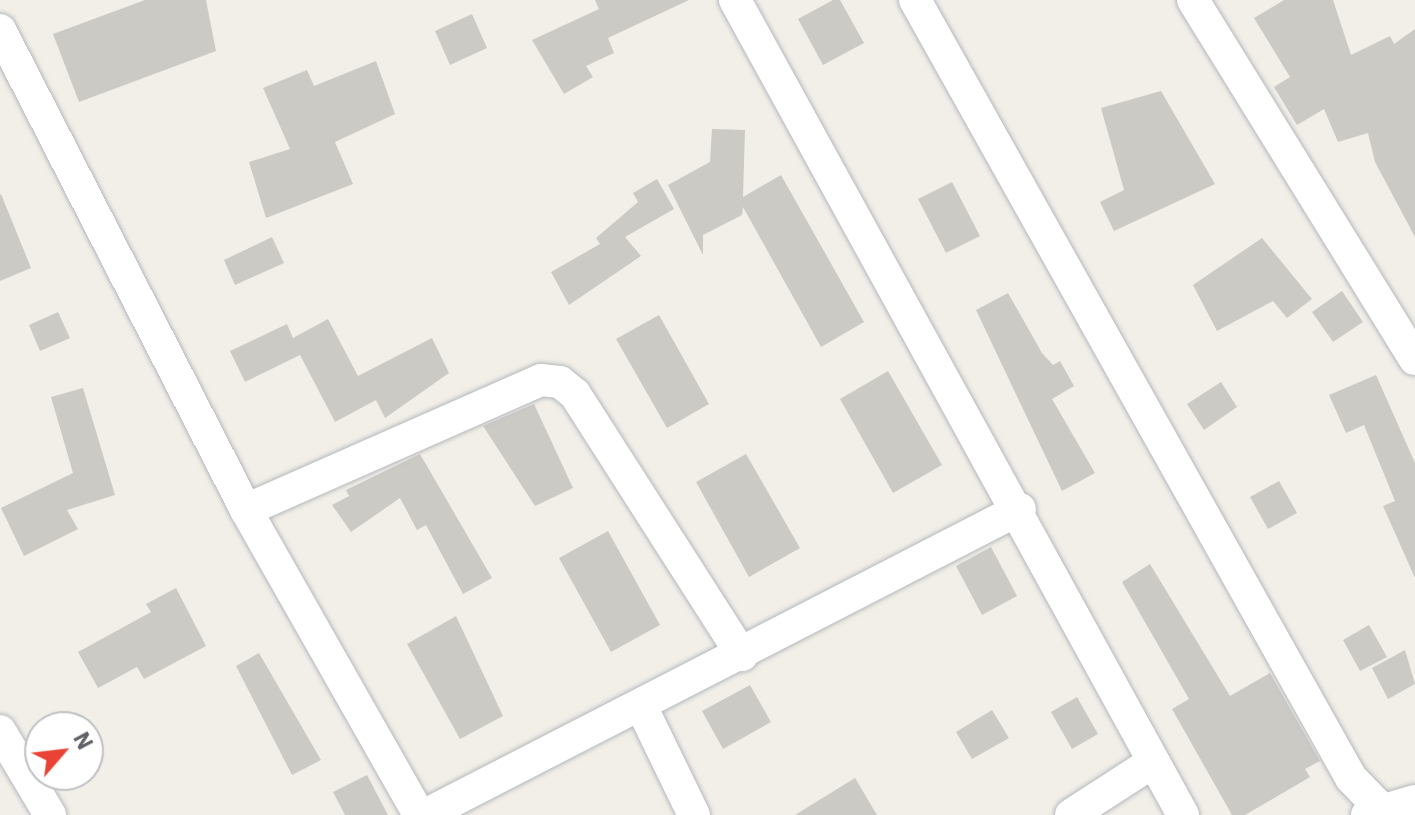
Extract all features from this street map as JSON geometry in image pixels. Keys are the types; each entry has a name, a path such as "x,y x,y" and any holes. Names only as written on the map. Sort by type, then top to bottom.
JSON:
{"street":[{"path":"735,0 1020,509 1183,815"},
{"path":"915,0 1351,778 1379,813 1415,801"},
{"path":"1193,0 1415,359"},
{"path":"0,30 246,510 422,815 642,708 1020,509"},
{"path":"246,510 541,380 560,382 575,394 742,655"},
{"path":"642,708 694,815"},
{"path":"0,731 50,815"},
{"path":"1071,815 1153,762"}],"building":[{"path":"145,0 206,0 216,51 79,102 53,34"},
{"path":"595,0 689,0 608,38 614,53 586,66 593,77 564,94 532,40 599,9"},
{"path":"833,0 840,0 864,43 823,65 798,19"},
{"path":"1284,0 1333,0 1351,55 1390,36 1394,44 1415,29 1415,237 1375,162 1368,133 1338,142 1324,109 1297,125 1274,87 1290,77 1254,18"},
{"path":"472,14 487,48 450,65 435,31"},
{"path":"376,61 395,114 335,142 353,184 266,218 249,162 290,149 263,88 307,70 314,86"},
{"path":"1161,91 1215,184 1114,231 1100,202 1124,190 1101,108"},
{"path":"712,129 745,130 743,197 781,175 864,322 821,347 743,207 742,215 703,235 703,255 668,185 710,162"},
{"path":"657,179 674,209 625,237 641,256 569,305 551,272 600,244 596,238 638,202 633,193"},
{"path":"952,182 980,236 946,253 918,199"},
{"path":"0,195 31,268 0,281"},
{"path":"272,237 284,263 235,285 224,260"},
{"path":"1262,238 1312,299 1287,318 1273,301 1217,331 1193,285"},
{"path":"1342,291 1363,322 1333,342 1312,312"},
{"path":"1008,293 1042,353 1053,365 1060,361 1074,386 1052,399 1095,473 1062,491 976,310"},
{"path":"58,312 70,338 40,351 29,325"},
{"path":"659,315 709,404 667,428 616,339"},
{"path":"328,319 358,376 432,338 449,373 385,418 376,400 335,422 300,355 245,382 230,351 287,324 293,338"},
{"path":"888,371 942,465 893,493 840,399"},
{"path":"1376,375 1415,463 1415,578 1383,506 1395,501 1364,425 1346,433 1329,395"},
{"path":"1221,382 1237,407 1204,430 1187,404"},
{"path":"83,388 115,495 67,510 78,529 24,556 1,508 73,473 51,397"},
{"path":"534,404 573,488 535,506 483,426"},
{"path":"420,454 492,578 463,594 426,525 417,530 400,498 351,532 332,505 349,496 346,490"},
{"path":"746,454 800,548 749,577 696,482"},
{"path":"1279,481 1297,513 1268,529 1250,497"},
{"path":"608,531 660,625 611,652 559,558"},
{"path":"991,547 1017,596 982,615 956,566"},
{"path":"1150,564 1230,696 1270,673 1320,761 1305,769 1310,777 1245,815 1232,815 1172,709 1189,699 1122,582"},
{"path":"176,588 206,646 144,679 137,667 98,688 78,652 151,612 146,604"},
{"path":"456,616 503,716 460,739 407,644"},
{"path":"1369,625 1387,657 1360,671 1343,640"},
{"path":"1405,650 1415,684 1388,699 1372,668"},
{"path":"259,653 321,760 292,775 236,666"},
{"path":"750,685 771,722 723,749 702,711"},
{"path":"1077,697 1098,734 1072,749 1051,712"},
{"path":"992,710 1009,738 972,759 956,732"},
{"path":"367,775 388,815 345,815 333,792"},
{"path":"855,778 877,815 795,815"}]}
